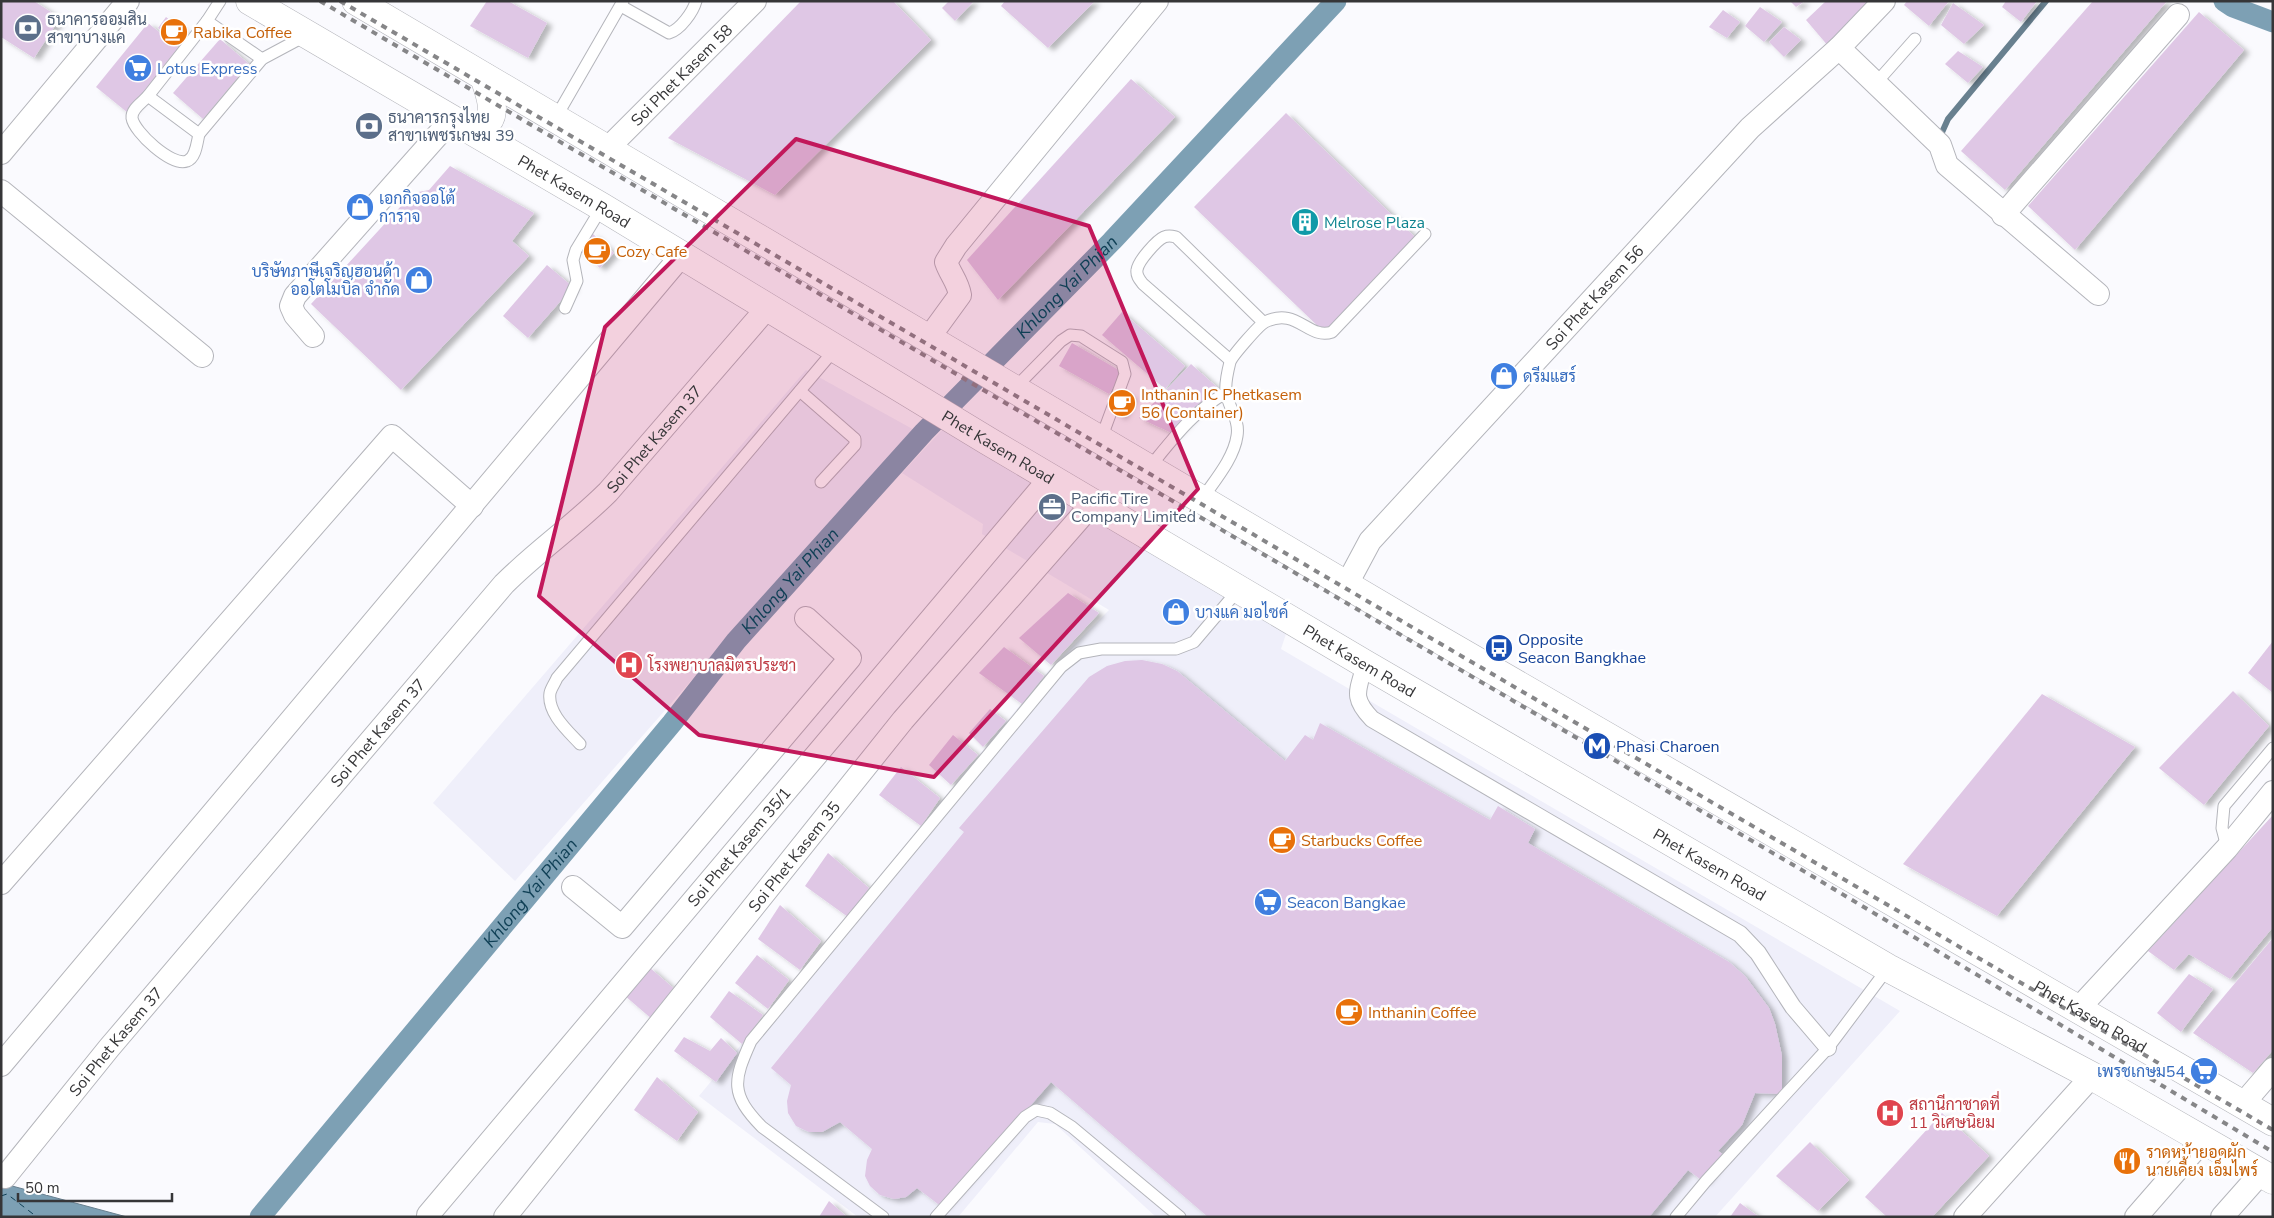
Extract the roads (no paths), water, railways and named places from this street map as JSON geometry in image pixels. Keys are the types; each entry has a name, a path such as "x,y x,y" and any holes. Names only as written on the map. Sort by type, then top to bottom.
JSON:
{"main road":[{"name":"Phet Kasem Road","path":"250,1 602,207 988,441 1365,664 1888,968 2092,1076 2267,1176"},
{"name":"Phet Kasem Road","path":"356,1 928,339 2273,1122"},
{"path":"459,123 476,128 483,126 491,115 493,108 484,77"},
{"path":"498,146 494,138 495,130 500,120 512,108 526,101"}],"street":[{"path":"1,153 128,1"},
{"name":"Soi Phet Kasem 58","path":"607,149 755,1"},
{"path":"928,339 960,295 958,284 950,274 946,262 956,246 1157,1"},
{"name":"Soi Phet Kasem 56","path":"1347,584 1370,541 1750,128 1839,48 1884,1"},
{"path":"2004,214 2178,15"},
{"path":"1839,48 1938,143 1948,165 2098,294"},
{"path":"313,336 295,315 290,306 295,296 459,123"},
{"path":"1,191 202,356"},
{"path":"1,1065 682,255"},
{"name":"Soi Phet Kasem 37","path":"5,1177 115,1040 504,584 526,562 586,514 608,492 768,307"},
{"path":"1,884 392,436 472,506"},
{"name":"Soi Phet Kasem 35/1","path":"428,1216 1050,478"},
{"name":"Soi Phet Kasem 35","path":"505,1217 903,720 1093,503"},
{"path":"573,887 622,928 850,658 806,618"},
{"path":"1365,664 1358,694 1359,706 1372,718 1740,934 1758,952 1793,1006 1828,1048"},
{"path":"837,673 866,697"},
{"path":"2079,1008 2227,848 2273,792"},
{"path":"2242,1105 2273,1069"},
{"path":"1965,1217 2092,1076"},
{"path":"2136,1217 2204,1139"},
{"path":"2222,1217 2267,1176"}],"lane":[{"path":"220,1 207,21 134,111 132,118 140,134 158,150 175,161 186,162 192,158 200,134 262,59 307,35"},
{"path":"555,118 622,4 670,33 676,31 694,7 696,1"},
{"path":"207,21 262,59"},
{"path":"1876,83 1915,38"},
{"path":"148,96 200,134"},
{"path":"565,308 577,281 573,260 576,250 602,207"},
{"path":"1202,499 1231,455 1237,436 1236,418 1226,392 1230,360 1264,322 1288,317 1295,319 1318,333 1326,334 1332,332 1426,234"},
{"path":"1230,360 1143,284 1138,278 1137,270 1142,259 1162,237 1169,235 1176,237 1264,322"},
{"path":"1011,387 1070,335 1081,336 1122,362 1125,368 1125,374 1101,438"},
{"path":"580,744 560,722 553,710 550,693 557,678 836,348"},
{"path":"800,391 855,439 856,445 821,482"},
{"path":"1149,468 1199,411 1209,402 1226,392"},
{"path":"883,1217 762,1127 745,1109 737,1086 740,1065 751,1041 1061,667 1079,653 1101,649 1176,649 1194,642 1239,589"},
{"path":"2227,848 2222,828 2224,806 2273,748"},
{"path":"1676,1217 1706,1181 1828,1048 1888,968"},
{"path":"936,1217 1025,1117 1036,1110 1050,1113 1072,1126 1180,1217"}],"water":[{"path":"1,1183 127,1217 1,1217"}],"waterway":[{"name":"Khlong Yai Phian","path":"260,1217 672,723 736,641 924,432 1112,241 1336,1"},
{"path":"1939,139 1948,119 2046,1"},
{"path":"2224,1 2233,7 2273,22"}],"railway":[{"path":"320,1 1812,876 2273,1152"},
{"path":"340,1 2273,1130"}],"place":[{"name":"ธนาคารออมสิน สาขาบางแค","path":"28,28"},
{"name":"Rabika Coffee","path":"174,32"},
{"name":"Lotus Express","path":"138,68"},
{"name":"ธนาคารกรุงไทย สาขาเพชรเกษม 39","path":"369,126"},
{"name":"เอกกิจออโต้ การาจ","path":"360,207"},
{"name":"Melrose Plaza","path":"1305,222"},
{"name":"Cozy Cafe","path":"597,251"},
{"name":"บริษัทภาษีเจริญฮอนด้า ออโตโมบิล จำกัด","path":"419,280"},
{"name":"ดรีมแฮร์","path":"1504,376"},
{"name":"Inthanin IC Phetkasem 56 (Container)","path":"1122,403"},
{"name":"Pacific Tire Company Limited","path":"1052,507"},
{"name":"บางแค มอไซค์","path":"1176,612"},
{"name":"Opposite Seacon Bangkhae","path":"1499,648"},
{"name":"โรงพยาบาลมิตรประชา","path":"629,665"},
{"name":"Phasi Charoen","path":"1597,746"},
{"name":"Starbucks Coffee","path":"1282,840"},
{"name":"Seacon Bangkae","path":"1268,902"},
{"name":"Inthanin Coffee","path":"1349,1012"},
{"name":"เพรชเกษม54","path":"2204,1071"},
{"name":"สถานีกาชาดที่ 11 วิเศษนิยม","path":"1890,1113"},
{"name":"ราดหน้ายอดผัก นายเคี้ยง เอ็มไพร์","path":"2127,1161"}]}
